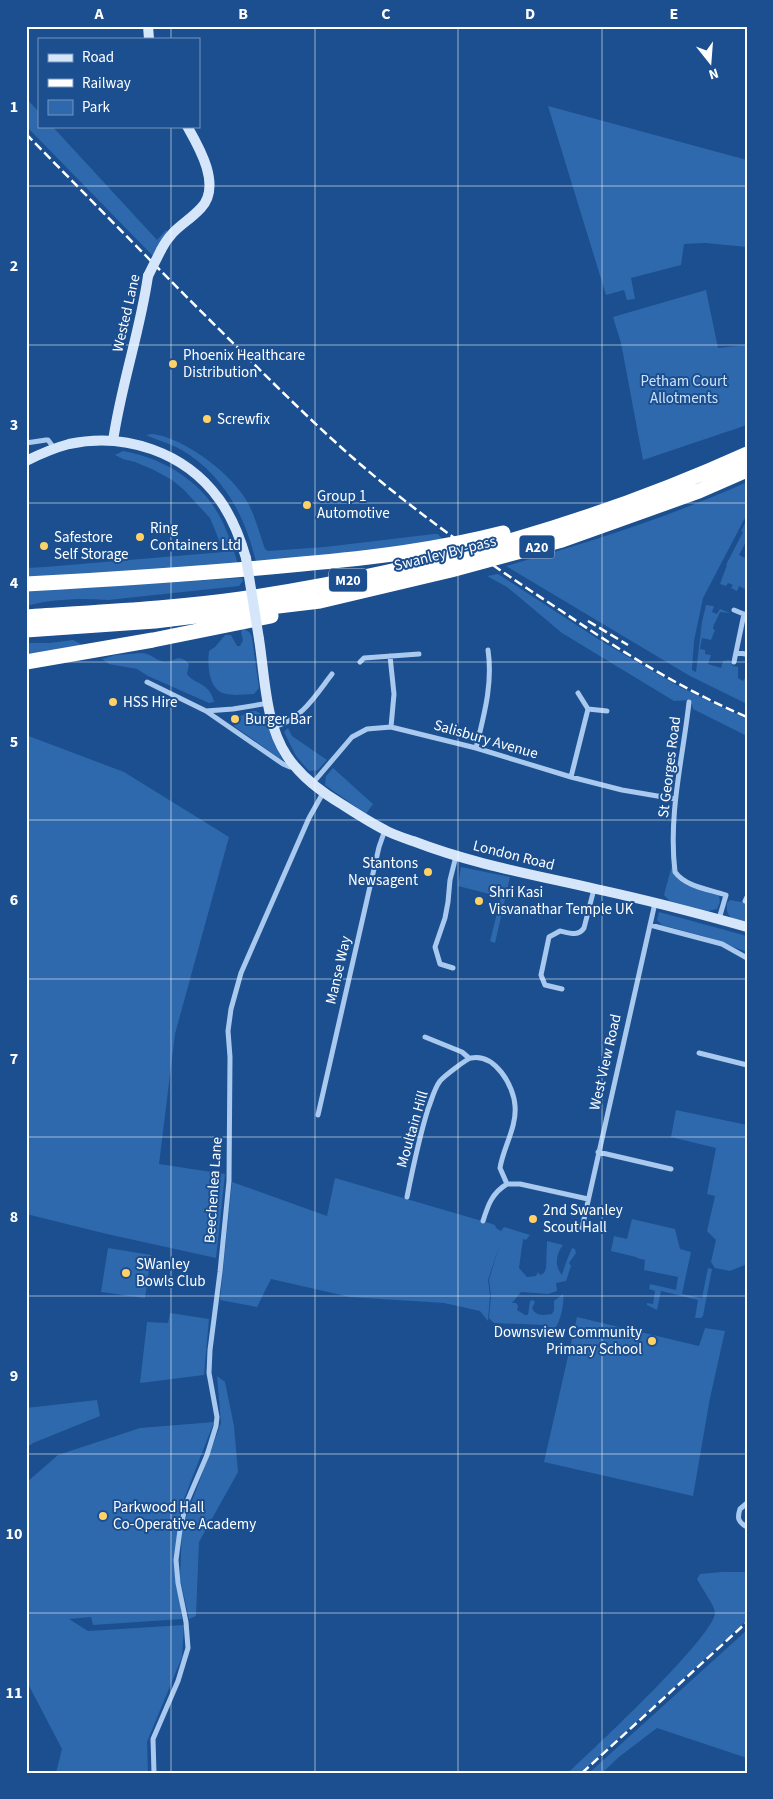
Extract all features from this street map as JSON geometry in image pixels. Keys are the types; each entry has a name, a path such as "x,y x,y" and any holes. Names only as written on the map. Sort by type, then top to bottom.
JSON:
{"highway":[{"name":"A20","path":"26,584 221,572 362,558 430,548 500,534 659,490 696,477 747,454"},
{"name":"Swanley By-pass","path":"320,601 451,570 562,540 699,491 747,470"},
{"name":"M20","path":"26,617 239,599 322,585 444,560 556,528 610,510 659,490"},
{"name":"A20","path":"26,662 153,640 278,615 303,609 320,601"},
{"name":"M20","path":"26,630 154,621 320,601"}],"main road":[{"name":"Wested Lane","path":"113,441 148,276 166,240 177,227 201,208 210,190 208,174 201,150 188,128"},
{"name":"London Road","path":"26,460 54,449 80,442 113,441 136,444 166,454 199,476 212,490 226,510 237,532 246,558 274,727 281,746 294,766 323,793 385,830 456,856 655,902 747,927"}],"street":[{"path":"26,443 48,440 54,449"},
{"path":"734,610 745,615 734,662"},
{"path":"476,748 489,689 491,672 488,650"},
{"path":"736,652 745,654"},
{"path":"360,662 364,658 419,654"},
{"path":"390,656 394,694 391,727"},
{"path":"274,727 291,722 300,714 332,674"},
{"name":"London Road","path":"147,682 206,711 283,764 290,767 294,766"},
{"path":"572,777 588,709 578,693"},
{"name":"St Georges Road","path":"689,702 675,799 675,872 680,879 688,883 726,895 719,920"},
{"name":"London Road","path":"206,711 233,710 269,703"},
{"path":"588,709 607,711"},
{"name":"Salisbury Avenue","path":"312,784 352,737 367,729 391,727 476,748 622,790 675,799"},
{"name":"Beechenlea Lane","path":"154,1773 153,1739 178,1681 188,1648 186,1622 178,1583 176,1560 180,1530 186,1504 207,1455 216,1426 209,1366 229,1183 230,1057 228,1031 230,1009 241,973 308,822 323,793"},
{"name":"Manse Way","path":"318,1115 379,847 385,830"},
{"path":"454,968 440,964 435,947 445,918 450,880 456,856"},
{"path":"562,989 545,985 542,980 541,975 549,937 560,931 576,934 581,932 584,928 594,888"},
{"name":"West View Road","path":"582,1228 655,902"},
{"path":"650,925 722,944 747,958"},
{"path":"425,1038 462,1052 469,1058 478,1058 497,1066 511,1086 516,1107 500,1168 507,1184"},
{"path":"699,1053 747,1066"},
{"name":"Moultain Hill","path":"407,1197 420,1135 434,1090 441,1080 469,1058"},
{"path":"598,1152 671,1169"},
{"path":"482,1221 490,1201 498,1189 507,1184 520,1184 588,1199"},
{"path":"747,1504 740,1509 738,1519 741,1524 747,1527"}],"green space":[{"path":"26,98 38,111 38,128 54,128 157,240 166,230 169,233 154,257 26,126"},
{"path":"548,106 747,160 747,247 705,243 684,244 681,265 631,278 635,299 627,300 624,290 606,295"},
{"name":"Petham Court Allotments","path":"706,290 718,348 747,345 747,425 643,460 621,343 613,317"},
{"path":"152,434 179,442 193,450 221,471 232,482 249,505 265,549 268,551 325,547 434,534 438,534 443,540 437,544 256,562 238,512 219,482 194,458 178,448 146,435"},
{"path":"123,451 162,463 197,486 214,507 221,520 230,540 237,564 26,579 26,568 224,552 210,518 183,489 154,470 115,455"},
{"path":"747,482 747,514 703,598 694,641 692,670 696,672 706,605 714,606 712,612 717,614 720,609 730,613 720,612 714,624 713,629 715,630 711,640 702,638 700,649 705,650 705,654 711,655 708,664 721,668 723,661 730,660 733,666 738,667 738,678 743,681 745,678 747,679 747,704 690,676 506,566 628,528 688,507"},
{"path":"745,523 747,523 747,540 739,555 747,559 747,590 739,586 737,591 731,588 733,585 728,583 726,586 720,584 726,565 743,532 741,531"},
{"path":"498,574 601,641 680,687 747,719 747,736 693,709 691,700 674,701 562,633 507,587 487,576"},
{"path":"242,578 243,581 239,586 108,600 57,600 26,606 26,591"},
{"path":"243,628 250,633 252,638 259,688 254,694 227,694 216,689 210,677 209,651 225,635 231,635 237,646 240,646 243,640 241,632"},
{"path":"73,640 81,644 80,646 26,654 26,643"},
{"path":"142,653 163,662 179,658 185,660 189,664 187,674 209,691 214,702 209,703 148,676 137,669 109,664 102,659 116,655"},
{"path":"250,711 256,711 266,717 282,760 234,726 237,718"},
{"path":"288,728 292,736 327,760 318,770 309,771 296,756 284,732"},
{"path":"26,735 124,772 229,837 175,1034 159,1164 225,1174 216,1258 26,1214"},
{"path":"333,768 373,804 366,814 325,785 326,776"},
{"path":"672,865 679,880 684,884 719,896 720,902 717,909 708,911 670,901 664,895"},
{"path":"461,867 510,877 495,943 490,941 501,897 458,886"},
{"path":"730,900 747,903 747,922 734,919 729,915 727,903"},
{"path":"659,912 747,936 747,952 707,937 662,925 657,920"},
{"path":"676,1110 747,1125 747,1264 730,1271 715,1268 711,1262 716,1240 707,1231 715,1196 707,1194 716,1148 671,1137"},
{"path":"335,1178 482,1221 483,1224 486,1222 495,1225 501,1231 504,1227 530,1235 526,1240 523,1239 519,1268 527,1277 536,1276 538,1272 540,1275 544,1273 546,1268 547,1241 563,1245 557,1260 559,1271 562,1275 572,1248 575,1249 576,1253 569,1263 571,1266 566,1281 556,1283 557,1291 548,1294 521,1292 512,1303 516,1303 518,1306 517,1310 528,1315 530,1301 533,1300 535,1302 532,1308 536,1313 540,1315 552,1314 554,1301 563,1294 562,1313 556,1327 554,1329 544,1325 494,1323 489,1318 491,1296 489,1280 499,1246 488,1280 490,1295 488,1321 480,1311 444,1303 350,1297 271,1279 257,1307 220,1300 232,1182 327,1216"},
{"path":"632,1219 675,1229 680,1249 691,1252 682,1294 702,1298 708,1268 712,1269 703,1316 701,1318 695,1318 698,1300 661,1291 657,1310 647,1305 647,1303 653,1304 655,1291 649,1289 650,1284 676,1290 678,1277 644,1270 645,1260 611,1251 614,1236 627,1239"},
{"name":"SWanley Bowls Club","path":"108,1248 151,1255 145,1298 101,1292"},
{"path":"170,1313 209,1319 204,1375 140,1383 147,1322 168,1323"},
{"path":"577,1317 699,1346 705,1328 725,1331 710,1398 693,1496 544,1462"},
{"path":"217,1376 225,1382 234,1426 238,1472 199,1542 196,1616 189,1619 180,1578 182,1528 221,1423"},
{"path":"97,1400 100,1416 33,1443 26,1448 26,1408"},
{"name":"Parkwood Hall Co-Operative Academy","path":"214,1422 182,1504 174,1562 182,1619 93,1625 91,1617 69,1619 88,1631 184,1625 182,1657 147,1742 148,1773 56,1773 62,1749 26,1680 26,1483 58,1455 140,1428"},
{"path":"747,1572 747,1620 581,1773 568,1773 650,1694 695,1645 709,1626 715,1613 697,1579 700,1574"},
{"path":"747,1630 747,1758 657,1728 619,1757 602,1773 589,1773"}],"railway":[{"path":"26,134 277,387 377,478 427,518 480,556 605,640 674,681 747,717"},
{"path":"588,621 628,645"},
{"path":"582,1773 747,1622"}],"place":[{"name":"Phoenix Healthcare Distribution","path":"173,364"},
{"name":"Screwfix","path":"207,419"},
{"name":"Group 1 Automotive","path":"307,505"},
{"name":"Ring Containers Ltd","path":"140,537"},
{"name":"Safestore Self Storage","path":"44,546"},
{"name":"HSS Hire","path":"113,702"},
{"name":"Burger Bar","path":"235,719"},
{"name":"Stantons Newsagent","path":"428,872"},
{"name":"Shri Kasi Visvanathar Temple UK","path":"479,901"},
{"name":"2nd Swanley Scout Hall","path":"533,1219"},
{"name":"SWanley Bowls Club","path":"126,1273"},
{"name":"Downsview Community Primary School","path":"652,1341"},
{"name":"Parkwood Hall Co-Operative Academy","path":"103,1516"}]}
